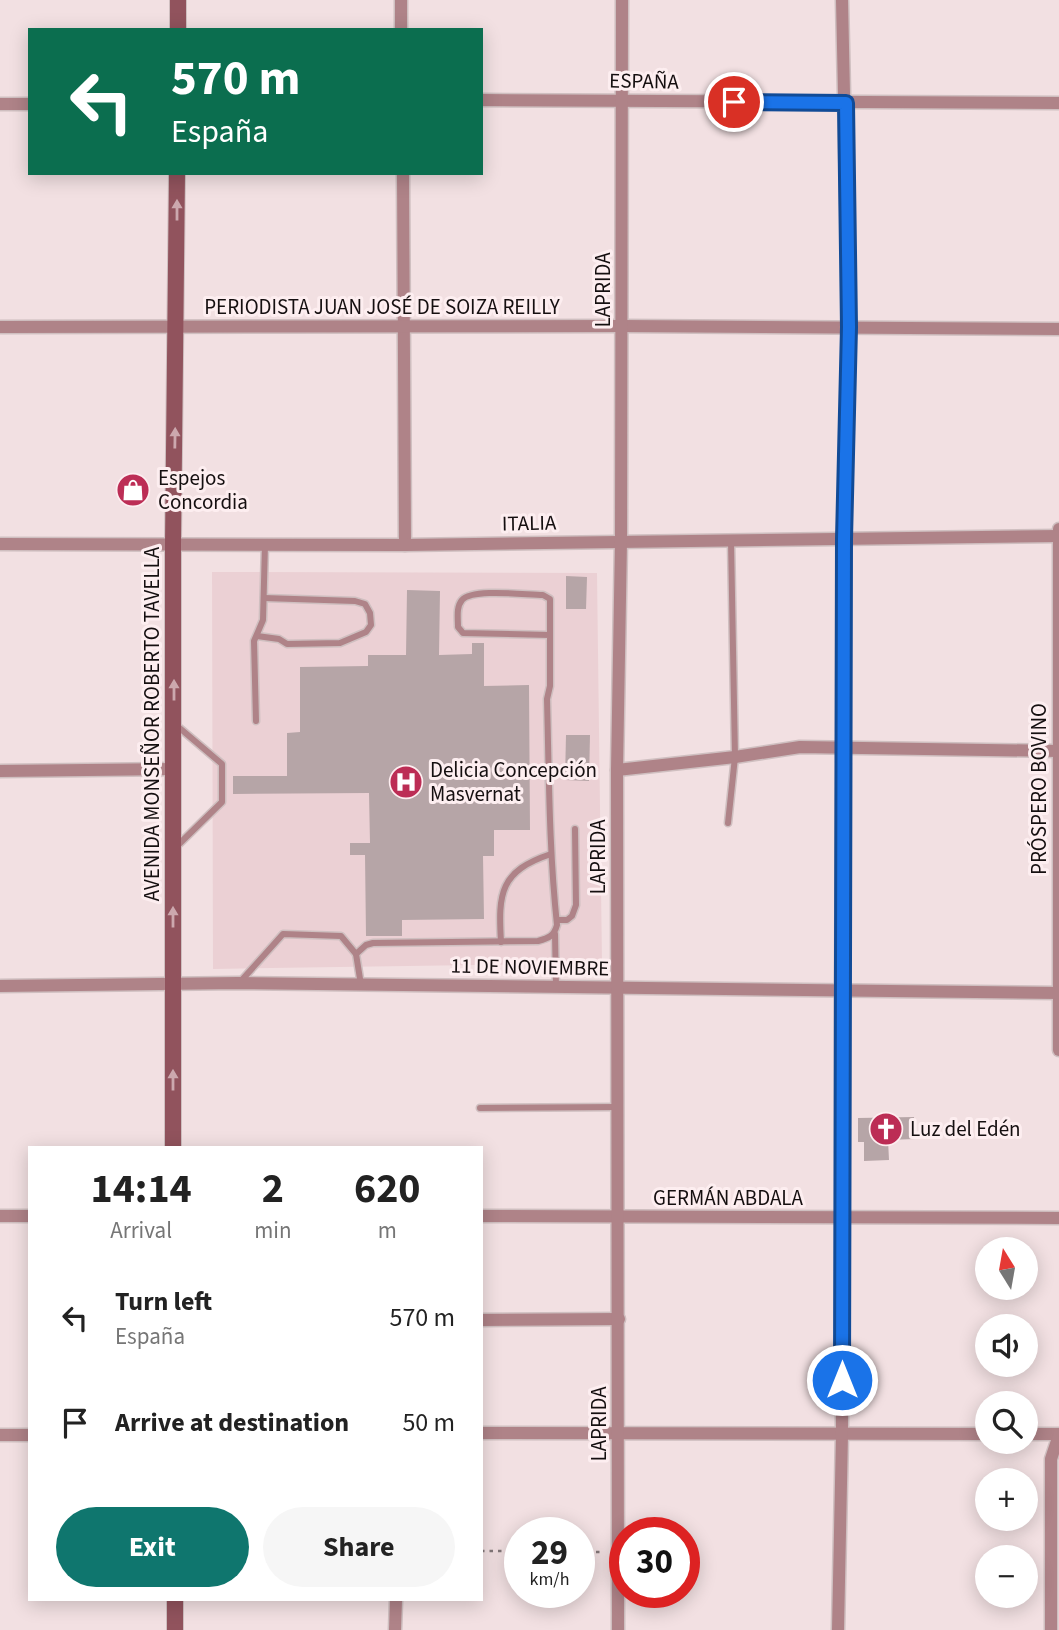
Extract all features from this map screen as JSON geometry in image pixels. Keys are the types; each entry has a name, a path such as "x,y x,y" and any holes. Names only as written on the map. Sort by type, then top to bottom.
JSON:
{"main road":[{"path":"178,0 178,28"},
{"name":"AVENIDA MONSEÑOR ROBERTO TAVELLA","path":"173,1146 173,544 177,175"},
{"path":"174,1601 175,1630"}],"street":[{"path":"401,0 401,28"},
{"name":"LAPRIDA","path":"618,1517 617,770 621,541 622,0"},
{"path":"838,1630 842,1434 844,539 849,327 842,0"},
{"name":"ESPAÑA","path":"483,100 1059,103"},
{"path":"0,104 28,104"},
{"path":"403,175 405,545"},
{"name":"PERIODISTA JUAN JOSÉ DE SOIZA REILLY","path":"0,327 622,326 1059,329"},
{"name":"PRÓSPERO BOVINO","path":"1059,529 1059,1050"},
{"name":"ITALIA","path":"0,544 405,545 1059,536"},
{"path":"617,770 800,747 1058,751"},
{"path":"0,771 174,769"},
{"name":"11 DE NOVIEMBRE","path":"0,986 173,986 238,983 1058,993"},
{"path":"0,1216 28,1216"},
{"name":"GERMÁN ABDALA","path":"483,1216 1059,1218"},
{"path":"483,1320 619,1318"},
{"path":"483,1433 975,1434"},
{"path":"0,1435 28,1434"},
{"path":"1038,1434 1059,1434 1051,1459 1051,1630"},
{"path":"395,1630 396,1601"},
{"name":"LAPRIDA","path":"618,1608 618,1630"}],"lane":[{"path":"728,823 735,757 731,540"},
{"path":"256,721 254,641 262,620 265,544"},
{"path":"550,635 463,633 458,627 458,607 473,594 543,595 550,599 550,635 550,686 547,699 556,986"},
{"path":"257,636 287,643 340,643 366,632 371,625 370,613 365,604 355,601 264,598"},
{"path":"174,723 222,764 222,802 174,849"},
{"path":"556,920 567,920 572,916 576,905 575,829"},
{"path":"501,942 499,905 502,893 523,864 551,854"},
{"path":"238,983 283,934 341,936 356,954 361,985"},
{"path":"356,954 366,945 373,943 538,941 555,934"},
{"path":"480,1108 618,1107"}],"path":[{"path":"483,1551 504,1551"}],"shaded area":[{"name":"Delicia Concepción Masvernat","path":"212,572 597,573 602,963 213,969"}],"building":[{"path":"566,576 587,577 586,609 566,609"},
{"path":"407,590 440,591 439,655 472,654 472,643 484,643 484,686 529,685 530,830 494,830 494,856 483,856 484,919 402,920 402,936 366,936 365,855 350,855 350,843 370,843 369,793 233,794 233,776 287,776 287,733 300,732 300,667 368,666 368,655 406,655"},
{"path":"566,735 590,735 589,781 565,780"},
{"name":"Luz del Edén","path":"914,1117 915,1139 888,1140 889,1160 864,1161 864,1142 858,1142 858,1118"}],"place":[{"name":"Espejos Concordia","path":"133,490"},
{"name":"Delicia Concepción Masvernat","path":"406,782"},
{"name":"Luz del Edén","path":"886,1129"}],"route":[{"path":"734,102 846,103 849,327 844,539 841,989 842,1380"}]}
